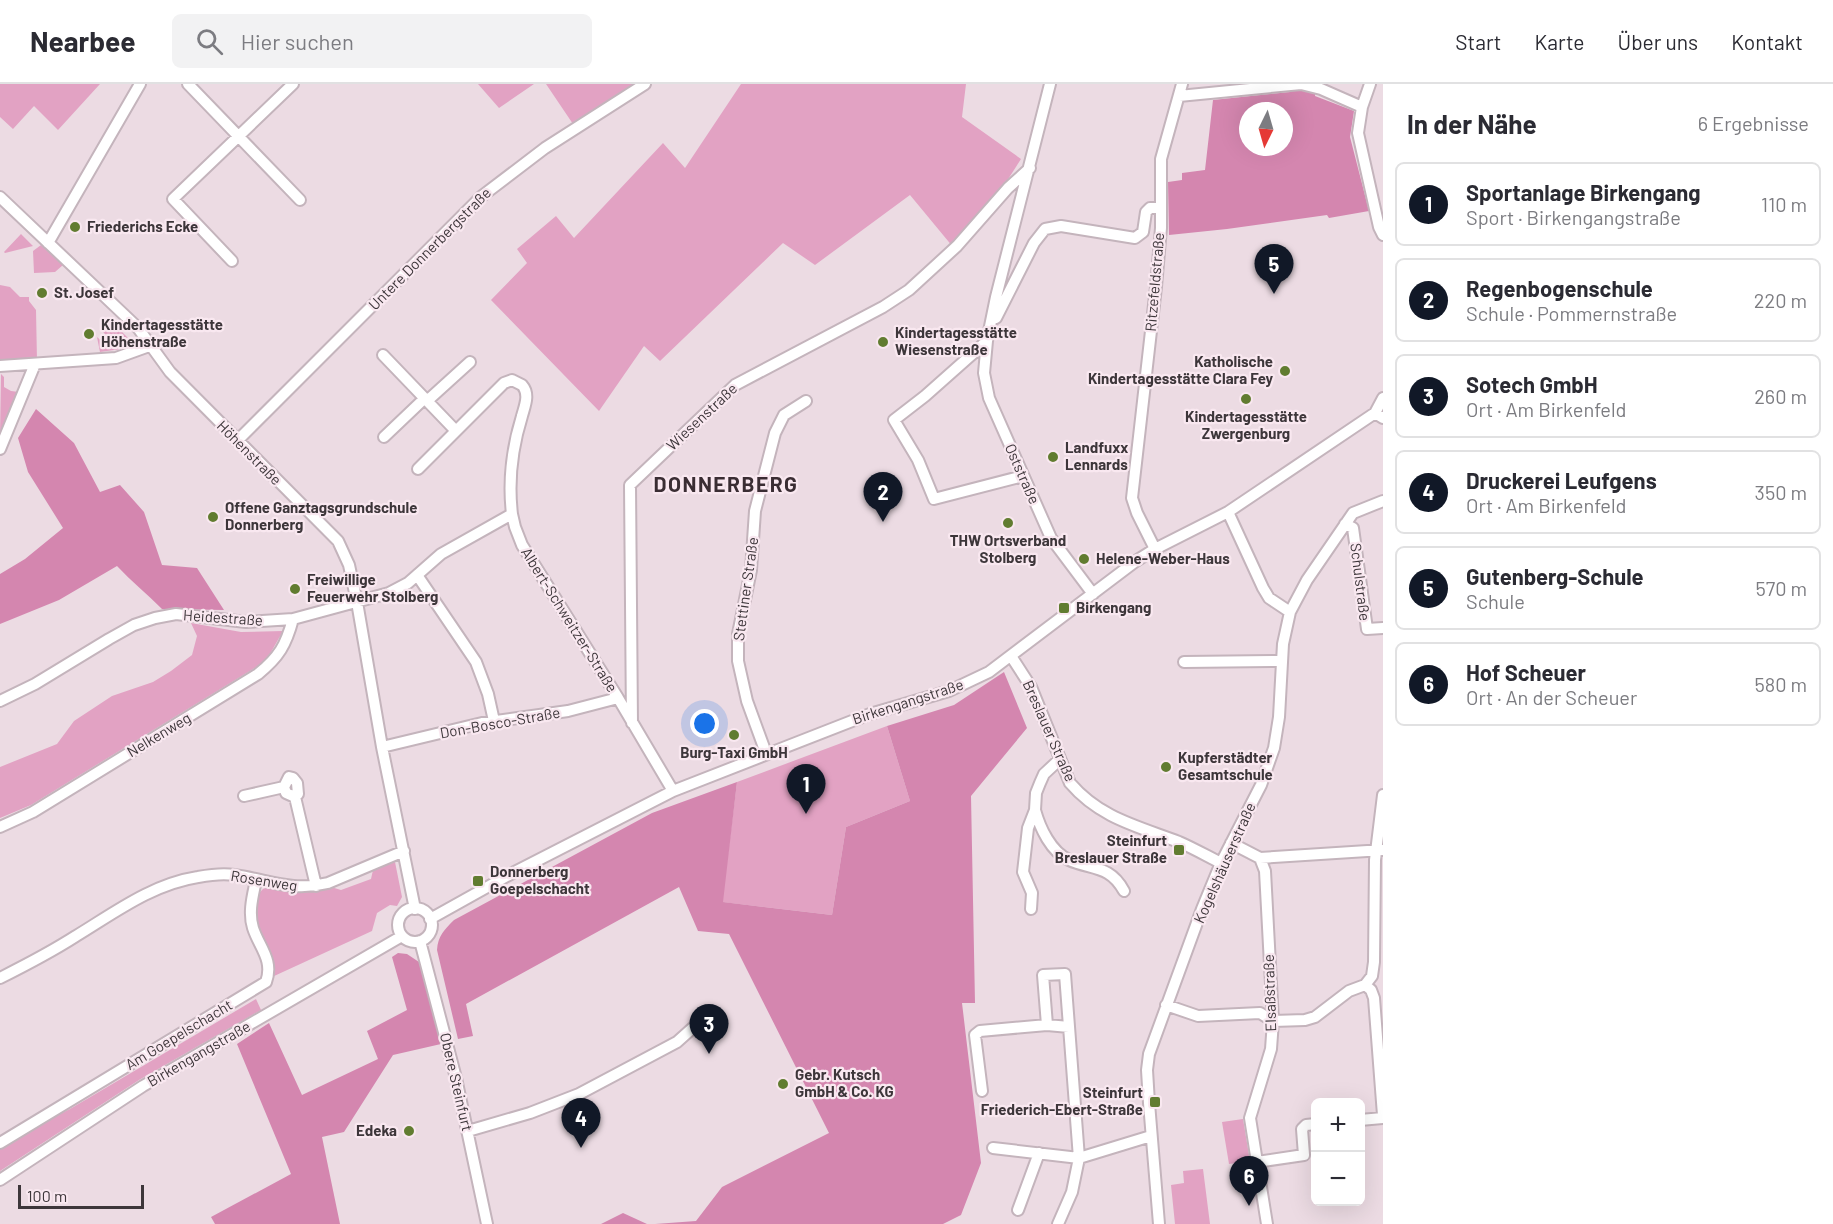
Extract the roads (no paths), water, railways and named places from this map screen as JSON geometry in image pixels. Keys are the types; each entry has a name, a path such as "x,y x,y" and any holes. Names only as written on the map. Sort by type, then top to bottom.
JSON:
{"street":[{"path":"48,243 140,84"},
{"path":"188,84 300,200"},
{"path":"231,261 173,199 292,84"},
{"name":"Untere Donnerbergstraße","path":"237,441 482,196 545,148 645,84"},
{"name":"Oststraße","path":"1050,84 996,297 984,365 989,398 1051,538 1093,594"},
{"name":"Ritzefeldstraße","path":"1155,549 1132,498 1156,287 1161,208 1161,159 1182,84"},
{"path":"1179,96 1301,84 1321,89 1362,107"},
{"path":"1370,84 1362,107 1358,133 1379,227 1383,235"},
{"name":"Wiesenstraße","path":"632,723 630,485 735,385 884,307 909,290 957,246 1008,188 1030,168"},
{"name":"Höhenstraße","path":"0,197 138,328 170,372 338,541 349,565 357,602 382,747 415,909"},
{"path":"1023,476 934,499 918,460 894,420 925,396 988,337 1034,243 1045,229 1061,226 1135,238 1143,232 1146,212 1150,208 1161,208"},
{"path":"0,366 116,358 152,345"},
{"path":"383,355 456,431 418,469"},
{"path":"384,437 470,362"},
{"path":"0,449 35,364"},
{"name":"Albert-Schweitzer-Straße","path":"456,431 504,383 517,381 526,389 527,396 512,452 512,514 522,545 632,723"},
{"path":"1379,415 1383,398"},
{"name":"Stettiner Straße","path":"766,753 747,701 742,680 738,661 738,634 751,570 755,511 775,433 784,415 806,401"},
{"name":"Birkengangstraße","path":"430,919 507,876 673,791 870,714 949,691 989,672 1155,549 1228,512 1379,415"},
{"name":"Kogelshäuserstraße","path":"1159,1224 1147,1070 1149,1054 1221,863 1261,785 1274,748 1279,717 1282,661 1290,612 1307,580 1353,513 1383,501"},
{"path":"1228,512 1269,598 1290,612"},
{"name":"Heidestraße","path":"0,701 35,684 126,630 155,618 176,614 246,622 292,619 389,593 408,583 441,554 512,514"},
{"name":"Schulstraße","path":"1345,524 1353,528 1366,629 1383,628"},
{"path":"417,575 476,663 488,694 494,721"},
{"name":"Nelkenweg","path":"0,827 33,812 258,674 275,660 285,644 292,619"},
{"name":"Breslauer Straße","path":"1011,656 1031,687 1059,760 1070,783 1081,796 1111,817 1181,843 1221,863"},
{"path":"1184,662 1282,661"},
{"name":"Don-Bosco-Straße","path":"382,747 494,721 568,711 618,698"},
{"path":"632,723 673,791"},
{"path":"1031,909 1032,893 1023,872 1028,828 1035,810 1036,793 1044,774 1059,760"},
{"path":"244,796 284,787 287,779 293,778 298,789 295,797 316,886"},
{"path":"1365,1119 1383,1117 1374,998 1368,980 1374,962 1383,795"},
{"path":"1035,810 1042,829 1058,852 1067,860 1110,873 1118,879 1124,891"},
{"path":"1231,843 1260,858 1379,850"},
{"name":"Rosenweg","path":"0,978 45,956 149,892 169,884 217,875 233,875 291,887 316,886 404,851"},
{"name":"Elsaßstraße","path":"1260,858 1265,871 1273,1021 1271,1049 1250,1118 1267,1224"},
{"name":"Am Goepelschacht","path":"0,1143 266,982 269,964 253,927 251,916 256,880"},
{"path":"415,909 424,912 430,919 430,931 420,941 410,942 398,931 399,918 403,913 415,909"},
{"name":"Birkengangstraße","path":"1,1178 143,1086 402,936"},
{"name":"Obere Steinfurt","path":"420,941 439,1010 488,1224"},
{"path":"1166,1005 1198,1016 1260,1013 1273,1021 1305,1020 1315,1017 1378,972 1383,973"},
{"path":"1047,1025 1043,975 1065,974 1079,1158 1070,1198 1058,1224"},
{"path":"468,1131 530,1113 579,1094 677,1042 696,1025"},
{"path":"982,1091 975,1035 980,1031 1047,1025 1070,1027"},
{"path":"1257,1162 1304,1155 1302,1129 1311,1124"},
{"path":"993,1148 1079,1158 1152,1136"},
{"path":"1018,1210 1039,1153"}],"place":[{"name":"Friederichs Ecke","path":"75,227"},
{"name":"St. Josef","path":"42,293"},
{"name":"Gutenberg-Schule","path":"1274,294"},
{"name":"Kindertagesstätte Höhenstraße","path":"89,334"},
{"name":"Kindertagesstätte Wiesenstraße","path":"883,342"},
{"name":"Katholische Kindertagesstätte Clara Fey","path":"1285,371"},
{"name":"Kindertagesstätte Zwergenburg","path":"1246,399"},
{"name":"Landfuxx Lennards","path":"1053,457"},
{"name":"Offene Ganztagsgrundschule Donnerberg","path":"213,517"},
{"name":"Regenbogenschule","path":"883,522"},
{"name":"THW Ortsverband Stolberg","path":"1008,523"},
{"name":"Helene-Weber-Haus","path":"1084,559"},
{"name":"Freiwillige Feuerwehr Stolberg","path":"295,589"},
{"name":"Birkengang","path":"1064,608"},
{"name":"Burg-Taxi GmbH","path":"734,735"},
{"name":"Kupferstädter Gesamtschule","path":"1166,767"},
{"name":"Sportanlage Birkengang","path":"806,814"},
{"name":"Steinfurt Breslauer Straße","path":"1179,850"},
{"name":"Donnerberg Goepelschacht","path":"478,881"},
{"name":"Sotech GmbH","path":"709,1054"},
{"name":"Gebr. Kutsch GmbH & Co. KG","path":"783,1084"},
{"name":"Steinfurt Friederich-Ebert-Straße","path":"1155,1102"},
{"name":"Edeka","path":"409,1131"},
{"name":"Druckerei Leufgens","path":"581,1148"},
{"name":"Hof Scheuer","path":"1249,1206"}],"district":[{"name":"DONNERBERG","path":"726,485"}]}
